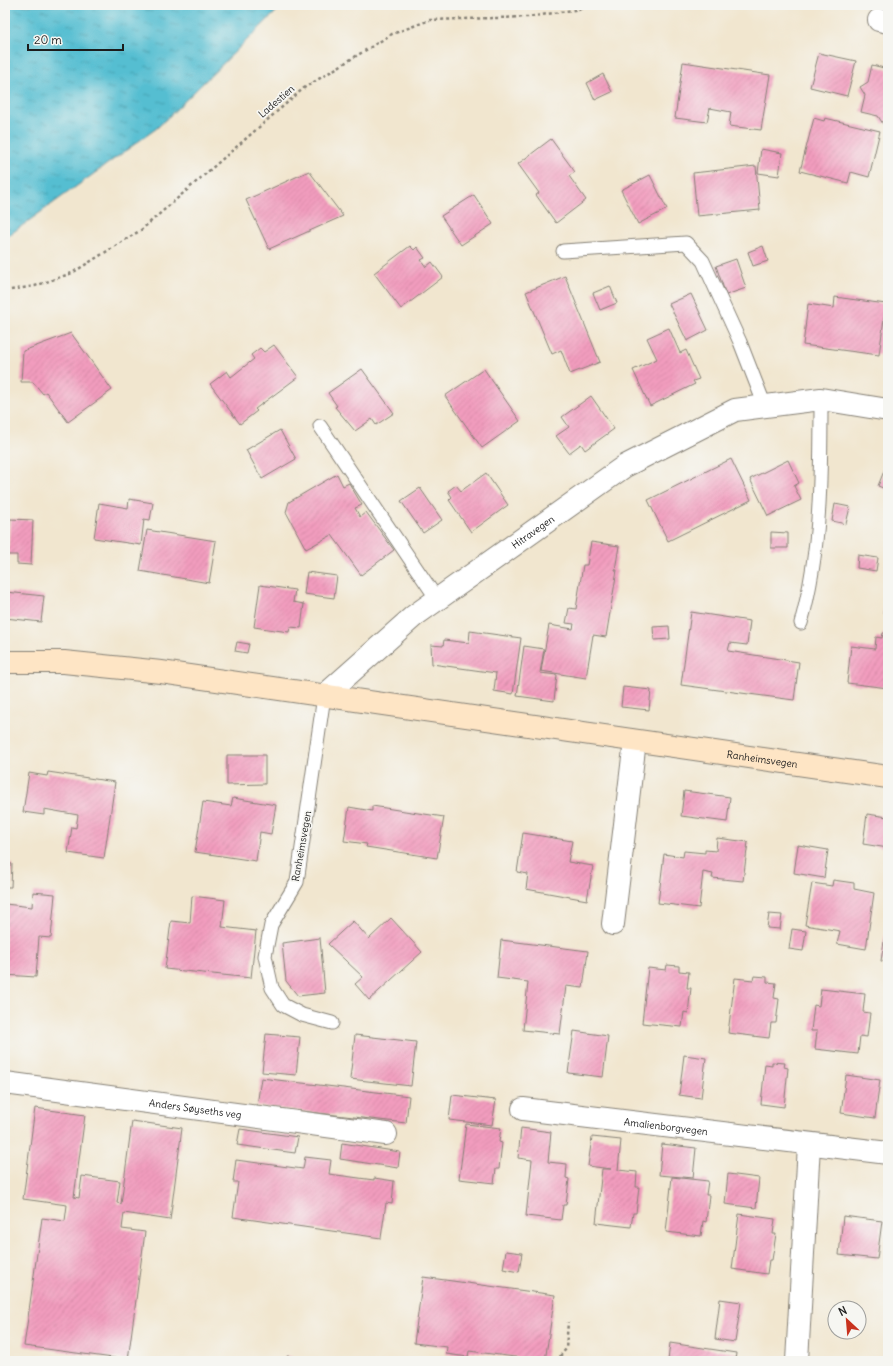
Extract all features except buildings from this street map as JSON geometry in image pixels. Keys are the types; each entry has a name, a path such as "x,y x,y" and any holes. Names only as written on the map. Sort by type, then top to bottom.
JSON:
{"street":[{"name":"Hitravegen","path":"324,696 414,616 625,466 735,410 821,399 888,410"},
{"name":"Ranheimsvegen","path":"5,662 64,662 161,672 888,777"},
{"path":"613,924 636,741"},
{"name":"Anders Søyseths veg","path":"5,1083 386,1134"},
{"name":"Amalienborgvegen","path":"523,1109 809,1145 888,1153"},
{"path":"797,1361 809,1145"}],"lane":[{"path":"563,251 686,244 703,261 740,342 765,406"},
{"path":"800,623 812,575 819,509 821,399"},
{"path":"320,426 437,599"},
{"name":"Ranheimsvegen","path":"324,696 297,882 271,925 265,956 272,988 283,1005 302,1015 332,1023"}],"path":[{"name":"Ladestien","path":"5,291 35,286 72,273 141,230 304,88 392,34 430,20 528,16 580,9 592,5"},
{"path":"556,1361 566,1349 568,1322"}],"water":[{"path":"5,5 283,5 157,128 5,238"}]}
